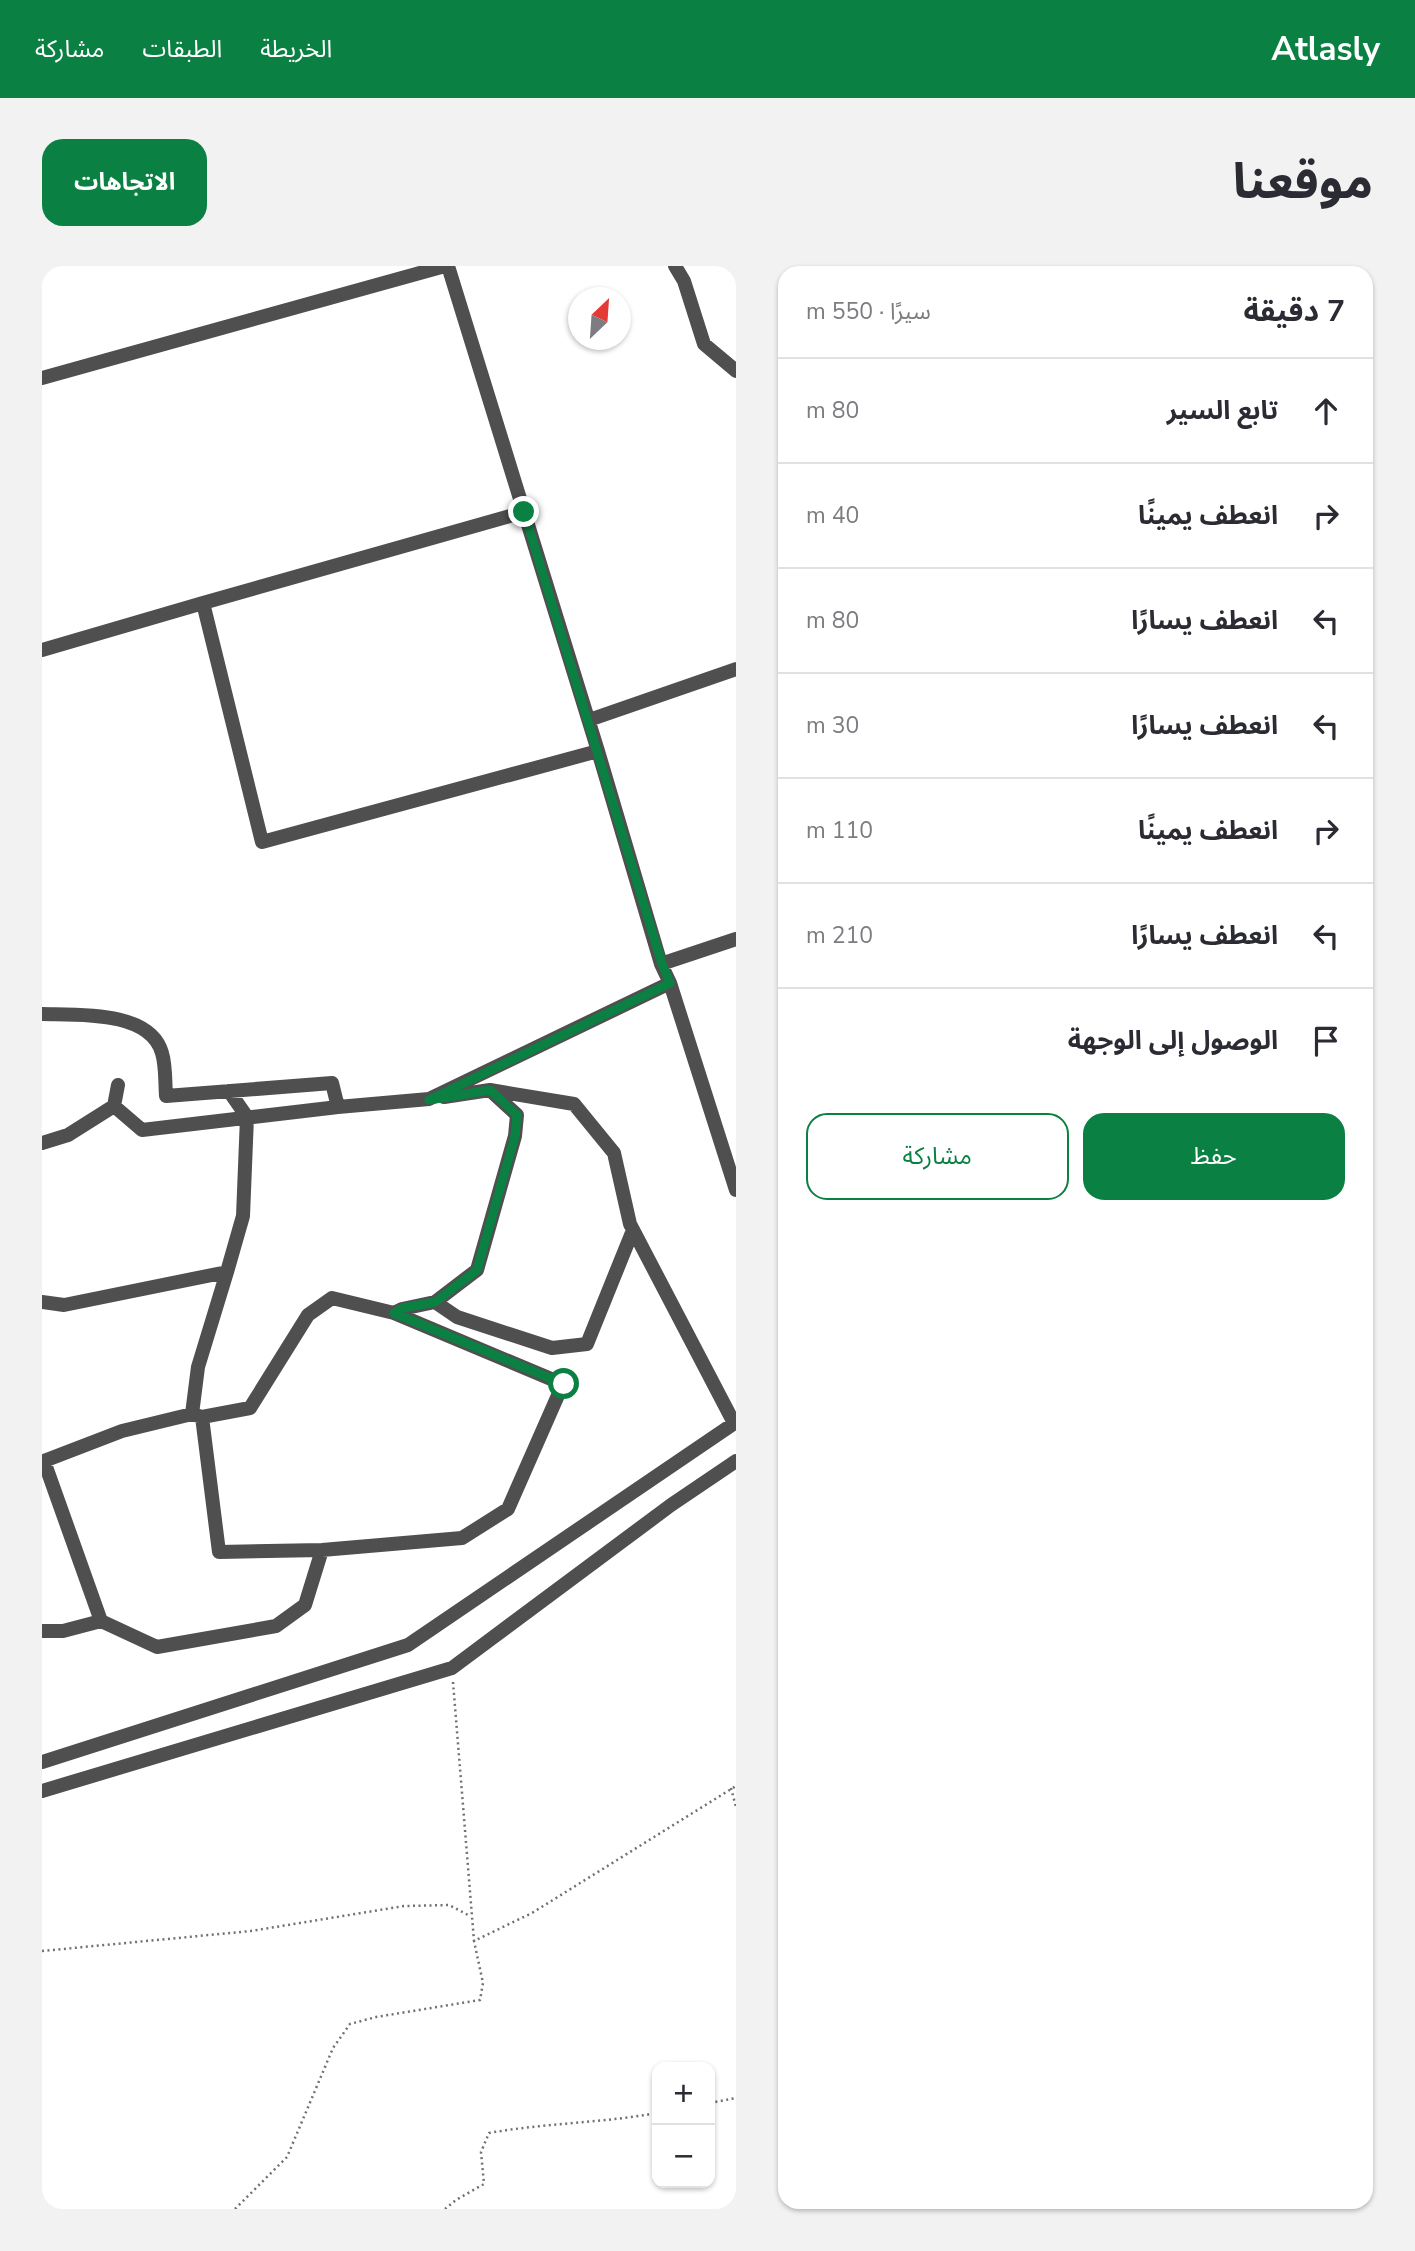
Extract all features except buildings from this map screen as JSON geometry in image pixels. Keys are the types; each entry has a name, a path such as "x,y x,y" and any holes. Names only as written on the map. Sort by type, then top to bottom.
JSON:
{"street":[{"path":"42,378 447,266 662,964 736,1190"},
{"path":"675,266 684,281 704,344 736,371"},
{"path":"42,650 524,512"},
{"path":"203,604 262,842 598,751"},
{"path":"589,720 736,669"},
{"path":"662,964 736,939"},
{"path":"429,1100 670,983"},
{"path":"42,1014 110,1016 150,1032 162,1052 166,1096 332,1083 338,1107"},
{"path":"42,1143 68,1135 114,1106 118,1085"},
{"path":"394,1313 402,1308 435,1302 477,1270 515,1136 517,1115 490,1090"},
{"path":"42,1762 408,1645 735,1422 633,1230 614,1153 574,1104 490,1090 429,1100 338,1107 142,1130 114,1106"},
{"path":"101,1621 44,1461 122,1431 197,1415 250,1408 308,1315 332,1298 394,1313 564,1384 508,1509 462,1538 322,1550 219,1552 197,1415 198,1367 243,1216 247,1117 229,1091"},
{"path":"435,1302 457,1317 552,1349 587,1344 633,1230"},
{"path":"42,1302 64,1305 226,1272"},
{"path":"42,1294 64,1305"},
{"path":"42,1791 452,1668 671,1505 736,1461"},
{"path":"42,1631 63,1631 101,1621 157,1647 276,1626 305,1605 322,1550"}],"path":[{"path":"235,2209 287,2157 333,2048 351,2024 376,2017 481,2000 483,1983 474,1941 452,1668"},
{"path":"474,1941 533,1913 736,1786"},
{"path":"731,1788 736,1807"},
{"path":"42,1951 251,1931 404,1906 449,1905 472,1917"},
{"path":"715,2102 736,2098"},
{"path":"446,2209 484,2184 481,2152 489,2133 652,2114"}],"route":[{"path":"524,512 670,983 429,1100 490,1090 517,1115 515,1136 477,1270 435,1302 402,1308 394,1313 564,1384"}]}
